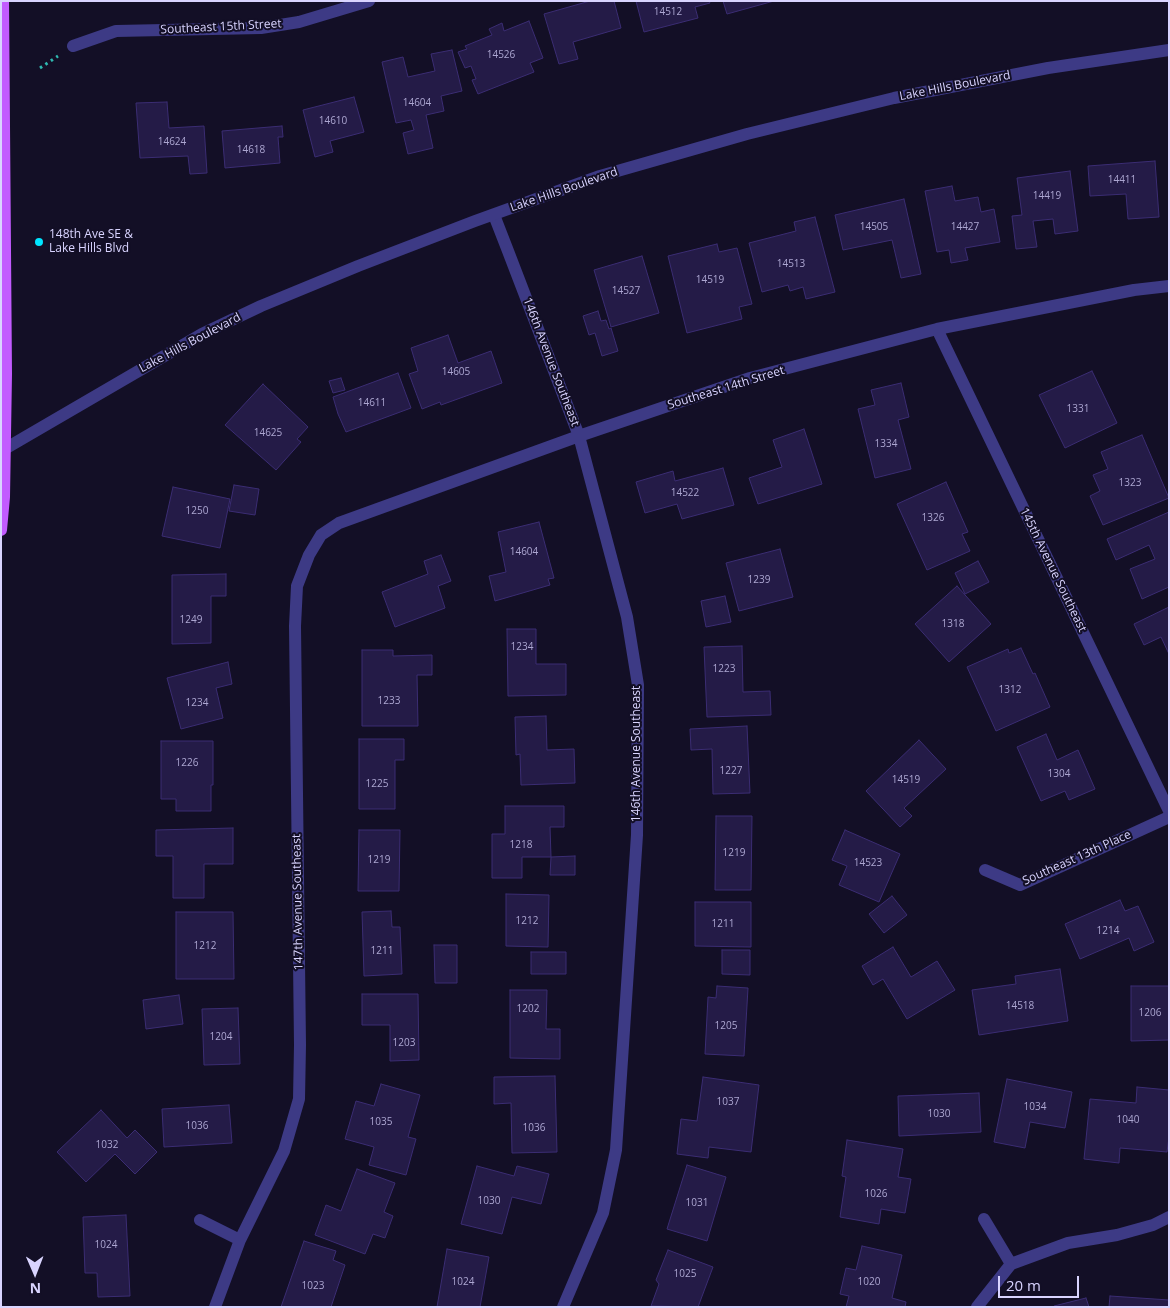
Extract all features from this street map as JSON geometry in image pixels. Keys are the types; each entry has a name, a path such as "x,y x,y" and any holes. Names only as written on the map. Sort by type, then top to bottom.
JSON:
{"main road":[{"path":"1,530 4,497 2,447 6,374 3,1"}],"street":[{"name":"Southeast 15th Street","path":"73,46 116,31 261,28 299,22 369,1"},
{"name":"Lake Hills Boulevard","path":"2,447 202,334 253,310 358,266 600,176 747,134 894,98 1048,68 1169,50"},
{"name":"146th Avenue Southeast","path":"494,214 580,436 627,617 638,685 638,835 616,1150 602,1213 563,1307"},
{"name":"Southeast 14th Street","path":"309,555 321,535 339,523 580,436 750,378 937,329 1134,290 1169,286"},
{"name":"145th Avenue Southeast","path":"937,329 1169,811"},
{"name":"147th Avenue Southeast","path":"216,1307 240,1240 284,1151 299,1099 300,1035 295,626 297,586 309,555"},
{"name":"Southeast 13th Place","path":"985,870 1020,885 1169,817"},
{"path":"977,1307 1011,1264 1068,1243 1154,1225 1169,1217"},
{"path":"984,1219 1011,1264"},
{"path":"200,1220 240,1240"}],"building":[{"path":"590,1 614,1 621,28 573,42 578,59 559,64 544,14"},
{"path":"636,1 709,1 710,3 695,7 698,18 644,32"},
{"path":"723,1 774,1 727,14"},
{"path":"529,21 543,58 530,63 534,72 478,94 472,80 476,79 471,66 465,68 458,52 467,49 465,46 492,35 489,29 502,23 504,31"},
{"path":"452,50 462,91 441,96 444,111 426,115 433,148 408,154 403,133 414,130 411,120 396,123 382,62 403,57 408,77 435,71 431,54"},
{"path":"354,97 364,132 330,141 333,152 315,157 303,110"},
{"path":"167,102 169,128 204,126 207,173 190,174 188,156 140,158 136,103"},
{"path":"282,126 283,137 278,137 280,163 225,168 222,131"},
{"path":"1155,161 1159,217 1128,219 1126,194 1090,196 1088,166"},
{"path":"1070,171 1078,231 1055,234 1053,219 1033,221 1037,247 1016,249 1012,216 1022,215 1017,178"},
{"path":"952,186 955,201 978,197 981,212 994,209 1000,242 965,248 968,260 951,263 949,250 937,252 925,191"},
{"path":"904,199 921,274 901,278 892,240 843,250 835,215"},
{"path":"815,217 835,292 806,299 803,287 790,291 788,285 762,292 749,243 796,231 794,222"},
{"path":"717,244 719,252 737,248 752,304 739,307 742,319 687,333 668,256"},
{"path":"642,256 659,313 611,327 594,270"},
{"path":"598,311 601,321 606,320 609,329 611,328 618,351 602,356 595,333 589,335 583,316"},
{"path":"448,335 458,363 491,351 502,383 441,405 440,402 422,409 409,374 418,371 411,348"},
{"path":"1092,371 1117,423 1065,448 1039,395"},
{"path":"398,373 411,408 346,432 333,397"},
{"path":"341,378 345,390 333,393 329,381"},
{"path":"901,383 909,417 898,420 911,469 875,478 858,409 875,405 871,390"},
{"path":"263,384 308,427 297,439 301,442 276,470 225,425"},
{"path":"804,429 822,484 758,504 749,478 782,467 773,440"},
{"path":"1142,435 1169,498 1103,525 1090,496 1100,491 1093,475 1108,469 1101,452"},
{"path":"723,468 734,505 682,519 677,504 645,513 636,482 673,471 675,481"},
{"path":"946,482 968,532 962,534 970,551 927,570 897,504"},
{"path":"234,485 259,489 255,515 229,511"},
{"path":"173,487 230,499 220,548 162,536"},
{"path":"1169,512 1169,587 1142,599 1130,569 1155,559 1149,545 1116,560 1107,539"},
{"path":"539,522 554,578 548,579 550,585 495,601 489,576 506,572 498,532"},
{"path":"780,549 793,597 739,611 726,563"},
{"path":"441,555 451,581 438,586 445,608 395,627 382,592 428,574 424,561"},
{"path":"978,561 989,582 965,594 955,573"},
{"path":"226,574 226,596 211,596 211,643 172,644 172,575"},
{"path":"957,586 991,624 949,662 915,624"},
{"path":"725,596 731,622 706,627 701,601"},
{"path":"1169,607 1169,654 1161,637 1144,645 1134,624"},
{"path":"507,629 536,629 536,664 566,664 566,695 508,696"},
{"path":"742,646 743,692 770,691 771,715 707,717 704,647"},
{"path":"1021,648 1033,674 1035,673 1050,707 996,731 967,667 1008,649 1009,653"},
{"path":"362,650 393,650 393,656 432,655 432,675 417,675 418,726 362,726"},
{"path":"228,662 232,684 216,688 223,718 181,729 167,678"},
{"path":"546,716 547,750 574,749 575,783 521,785 520,754 516,755 515,717"},
{"path":"747,726 750,793 713,794 712,749 691,750 690,729"},
{"path":"1046,734 1057,760 1078,750 1095,789 1069,800 1065,791 1041,801 1017,747"},
{"path":"359,739 404,739 404,760 395,760 395,809 359,809"},
{"path":"919,740 946,769 904,808 912,816 900,827 866,791"},
{"path":"161,741 213,741 211,811 176,811 176,799 161,799"},
{"path":"505,806 564,806 564,827 550,827 551,857 522,857 522,878 492,878 492,834 505,834"},
{"path":"716,816 752,816 751,890 715,890"},
{"path":"233,828 233,864 204,864 204,898 173,898 173,856 156,856 156,830"},
{"path":"359,830 400,830 399,891 358,891"},
{"path":"845,830 900,854 879,902 839,885 847,866 832,860"},
{"path":"575,856 575,875 550,875 551,857"},
{"path":"506,894 549,895 548,947 506,946"},
{"path":"892,896 907,915 884,933 869,914"},
{"path":"1120,900 1125,911 1138,906 1154,942 1134,951 1129,938 1080,959 1065,924"},
{"path":"695,902 751,902 751,947 695,946"},
{"path":"391,911 392,927 400,927 402,974 364,976 362,912"},
{"path":"176,912 233,912 234,979 176,979"},
{"path":"434,945 457,945 457,983 435,983"},
{"path":"893,947 911,977 937,961 955,990 907,1019 883,979 873,985 862,966"},
{"path":"722,950 750,950 750,975 722,974"},
{"path":"531,952 566,952 566,974 531,974"},
{"path":"1060,969 1068,1021 979,1035 972,990 1016,984 1015,976"},
{"path":"717,986 748,988 744,1056 705,1054 708,997 716,998"},
{"path":"1131,986 1169,986 1169,1040 1131,1041"},
{"path":"510,990 547,990 546,1029 560,1029 560,1059 510,1058"},
{"path":"362,994 418,994 419,1060 390,1061 390,1025 362,1025"},
{"path":"179,995 183,1024 146,1029 143,1000"},
{"path":"238,1008 240,1064 204,1065 202,1009"},
{"path":"555,1076 557,1152 512,1153 511,1103 494,1104 494,1077"},
{"path":"703,1077 759,1085 751,1152 709,1147 708,1158 677,1154 681,1119 697,1121"},
{"path":"1007,1079 1072,1092 1065,1128 1030,1122 1025,1148 994,1142"},
{"path":"381,1084 420,1095 408,1137 416,1139 406,1175 369,1165 374,1147 345,1139 356,1101 374,1106"},
{"path":"1137,1087 1169,1090 1169,1137 1167,1152 1120,1148 1119,1163 1084,1159 1090,1099 1136,1103"},
{"path":"979,1093 981,1132 899,1136 898,1096"},
{"path":"229,1105 232,1143 164,1147 162,1109"},
{"path":"101,1110 127,1138 135,1130 157,1152 135,1174 115,1154 86,1182 57,1152"},
{"path":"847,1140 903,1149 898,1177 911,1179 905,1213 881,1209 879,1224 840,1217 846,1177 842,1176"},
{"path":"687,1165 726,1177 707,1241 667,1229"},
{"path":"477,1166 514,1176 517,1166 549,1174 541,1204 512,1197 502,1234 461,1224"},
{"path":"357,1169 395,1183 384,1212 393,1216 385,1238 373,1234 365,1254 315,1235 326,1205 341,1211"},
{"path":"126,1215 130,1296 98,1297 97,1273 85,1273 83,1217"},
{"path":"304,1241 336,1251 333,1260 345,1265 331,1307 281,1307"},
{"path":"862,1246 902,1255 892,1298 906,1302 905,1307 846,1307 849,1296 840,1294 846,1268 856,1270"},
{"path":"447,1249 489,1257 480,1307 437,1307"},
{"path":"668,1250 713,1267 698,1307 651,1306 659,1284 656,1280"},
{"path":"1110,1296 1169,1300 1169,1307 1109,1307"},
{"path":"1086,1298 1089,1307 1054,1307 1054,1306"}],"place":[{"name":"148th Ave SE & Lake Hills Blvd","path":"39,242"}]}
